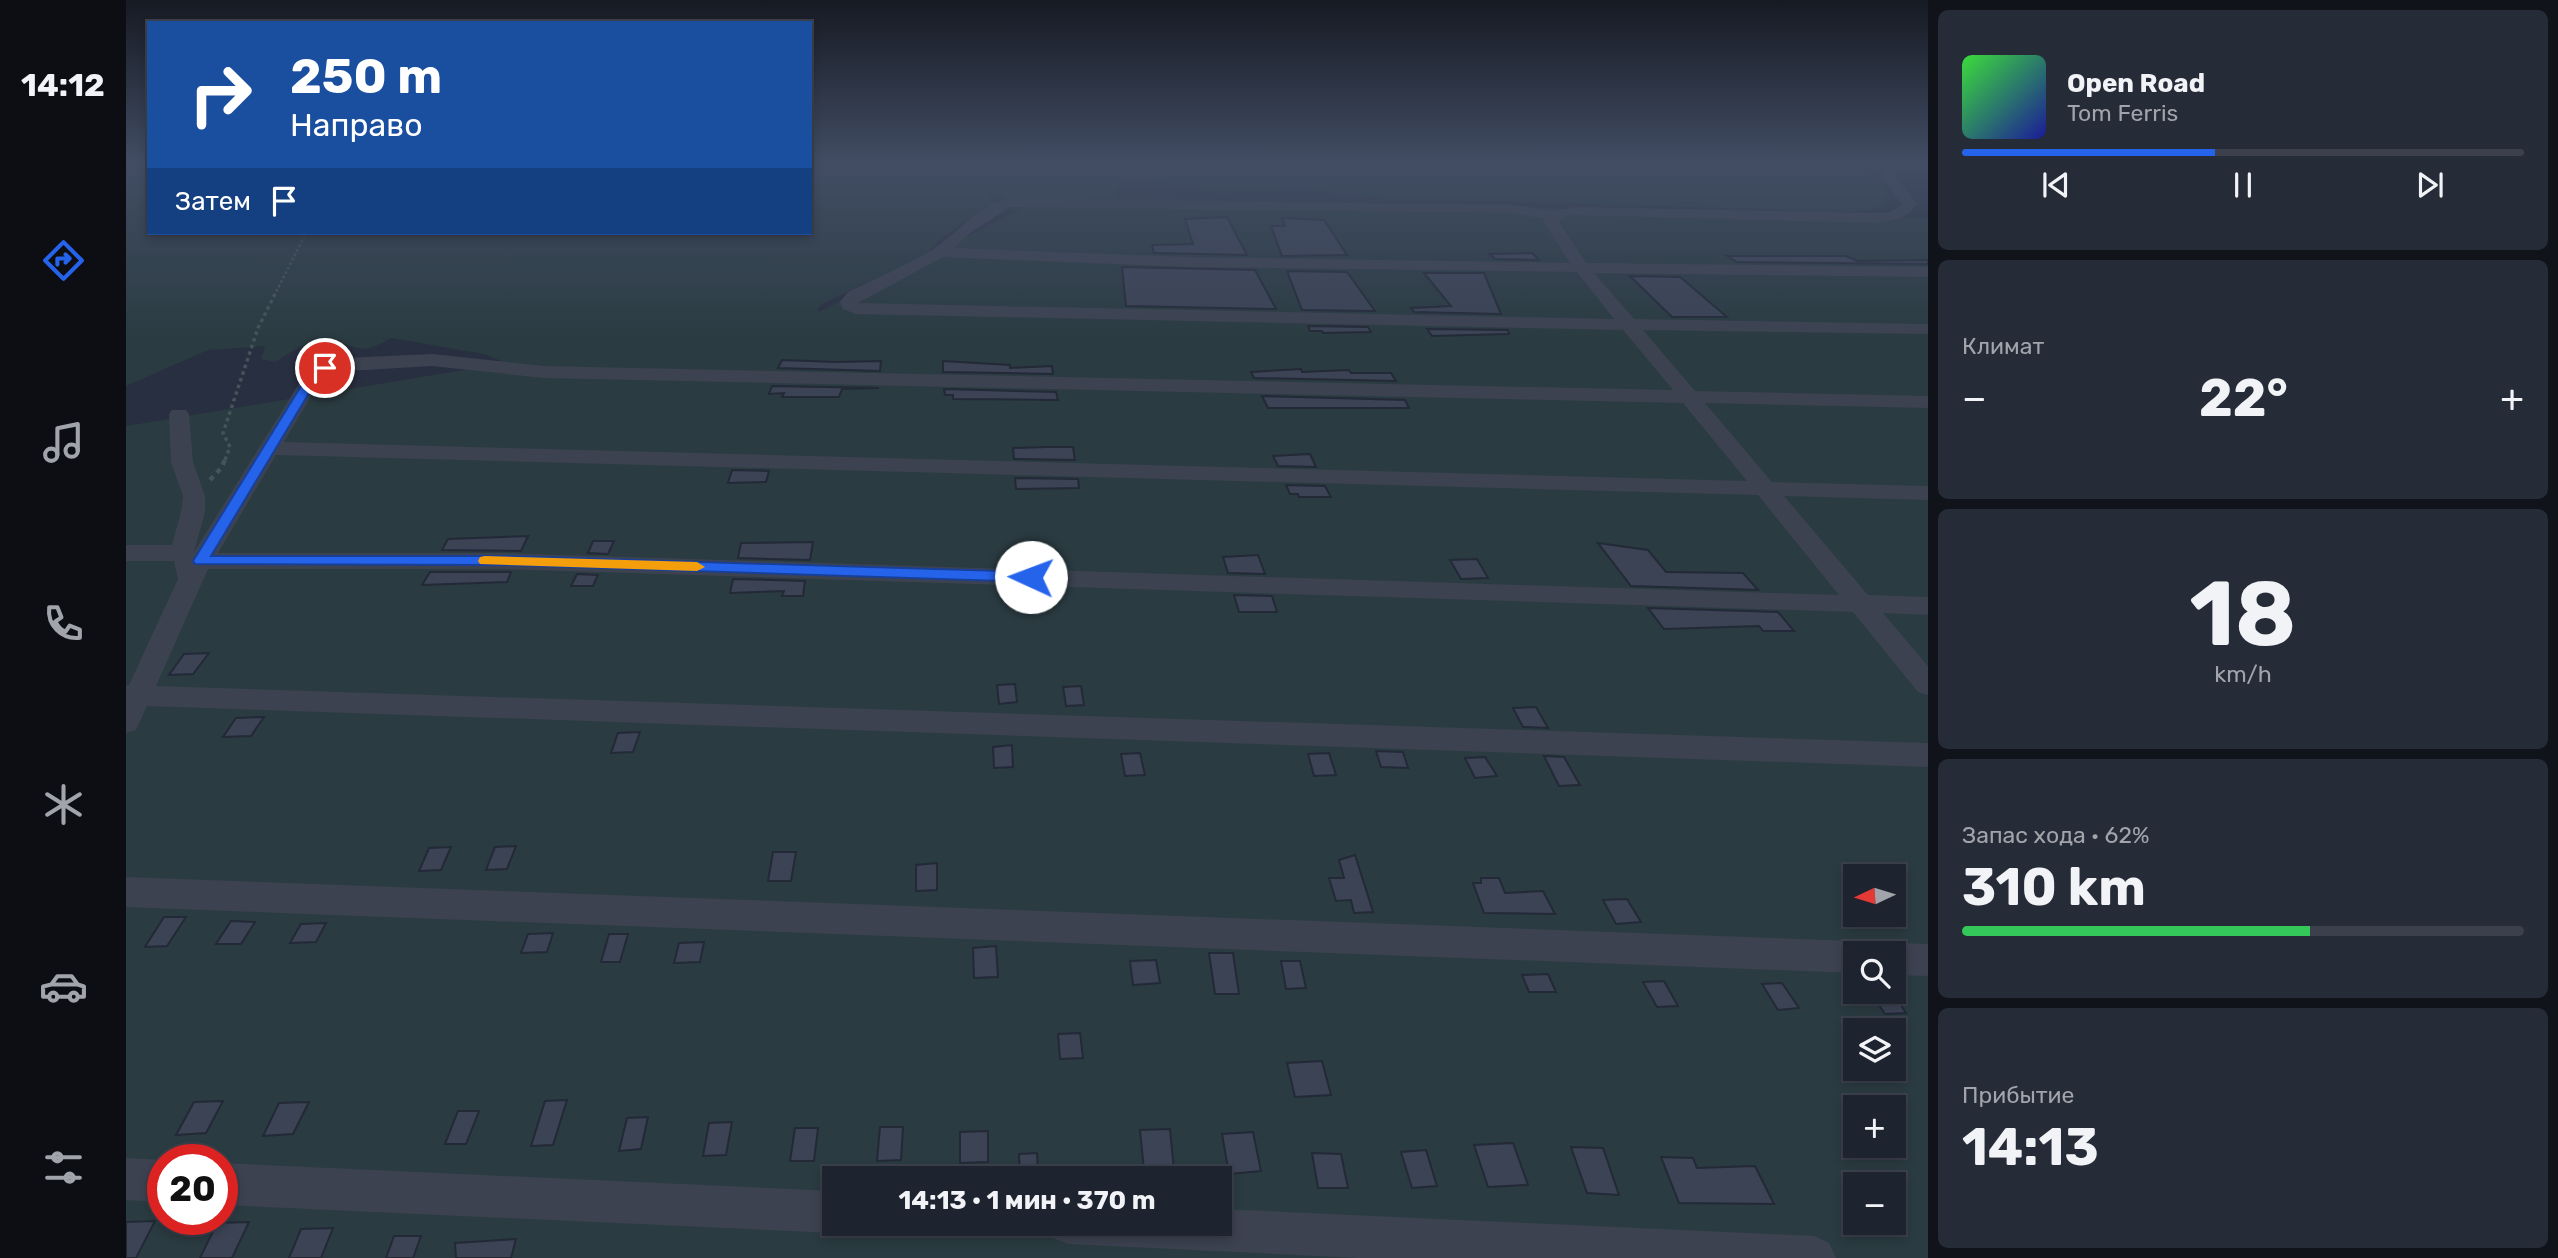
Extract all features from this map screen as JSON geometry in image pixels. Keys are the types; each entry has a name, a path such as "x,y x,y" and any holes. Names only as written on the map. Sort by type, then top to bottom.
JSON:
{"street":[{"path":"974,224 940,252 855,296 849,305 856,309 1392,321 1928,329"},
{"path":"1552,224 1581,268 1928,685"},
{"path":"940,252 1028,257 1928,272"},
{"path":"126,722 132,695 191,564 271,448 312,378 325,368 344,364 420,360 544,372 1928,402"},
{"path":"179,414 182,463 194,496 191,564"},
{"path":"271,448 1928,493"},
{"path":"126,552 191,564 505,561 1928,606"},
{"path":"132,695 1928,755"},
{"path":"126,892 1843,957"},
{"path":"1906,959 1928,960"},
{"path":"126,1179 147,1180"},
{"path":"238,1185 822,1211"},
{"path":"1232,1231 1814,1258"}],"path":[{"path":"194,496 222,467 230,447 223,433 258,328 305,235"}],"shaded area":[{"path":"126,224 147,224 147,235 812,235 812,224 964,224 948,234 927,254 824,303 817,309 819,312 992,224 1928,224 1928,1258 126,1258 126,426 506,363 484,354 391,338 365,349 327,341 313,342 275,362 261,359 265,346 208,350 126,386"}],"building":[{"path":"1187,224 1231,224 1247,255 1154,253 1152,245 1193,244"},
{"path":"1284,224 1326,224 1347,255 1282,256 1271,226 1285,226"},
{"path":"1532,253 1539,260 1495,259 1490,254"},
{"path":"1727,256 1846,256 1857,261 1928,260 1928,264 1737,262"},
{"path":"1122,267 1255,270 1276,309 1126,306"},
{"path":"1287,271 1347,272 1375,311 1302,310"},
{"path":"1424,273 1484,273 1501,314 1414,312 1411,308 1451,306"},
{"path":"1630,276 1680,277 1727,317 1672,317"},
{"path":"1308,326 1368,327 1371,332 1323,333 1310,331"},
{"path":"1427,329 1508,330 1509,334 1432,336"},
{"path":"782,360 881,361 880,371 778,368"},
{"path":"943,361 1010,365 1010,368 1052,366 1053,374 943,372"},
{"path":"1301,369 1302,372 1349,370 1351,373 1391,373 1396,381 1254,378 1251,372"},
{"path":"772,386 879,388 842,389 839,397 782,397 784,393 769,394"},
{"path":"944,389 1056,392 1058,400 953,399 953,395 945,395"},
{"path":"1262,396 1405,400 1409,408 1268,408"},
{"path":"1073,447 1075,460 1014,459 1013,448"},
{"path":"1310,454 1316,467 1278,466 1273,456"},
{"path":"732,470 769,471 766,482 728,483"},
{"path":"1015,478 1078,479 1079,488 1016,489"},
{"path":"1286,485 1325,486 1331,497 1299,497 1298,494 1290,494"},
{"path":"528,536 521,551 442,550 448,539"},
{"path":"593,541 614,541 608,554 588,553"},
{"path":"813,542 810,560 738,558 741,543"},
{"path":"1598,543 1648,550 1666,572 1743,573 1758,590 1631,586"},
{"path":"1258,555 1265,574 1228,573 1223,557"},
{"path":"1477,559 1488,578 1461,579 1450,560"},
{"path":"430,572 511,572 507,582 422,585"},
{"path":"577,574 598,575 593,586 571,586"},
{"path":"733,579 805,581 803,596 782,596 784,591 730,593"},
{"path":"1234,595 1272,596 1277,612 1239,612"},
{"path":"1648,608 1778,612 1794,631 1763,631 1759,626 1664,629"},
{"path":"209,653 193,674 169,675 184,654"},
{"path":"1015,684 1017,702 999,704 997,685"},
{"path":"1081,686 1084,705 1066,706 1063,687"},
{"path":"1536,707 1548,728 1523,727 1513,708"},
{"path":"264,717 251,736 223,737 236,718"},
{"path":"640,732 633,752 611,753 618,733"},
{"path":"1012,745 1013,767 994,768 993,747"},
{"path":"1376,751 1403,752 1408,768 1381,767"},
{"path":"1140,753 1145,775 1125,776 1121,754"},
{"path":"1329,753 1336,775 1314,776 1308,754"},
{"path":"1544,756 1564,757 1580,785 1559,786"},
{"path":"1485,757 1497,776 1475,778 1465,758"},
{"path":"516,846 507,869 486,870 495,847"},
{"path":"451,847 441,870 419,871 429,848"},
{"path":"773,852 796,852 791,881 768,881"},
{"path":"1355,855 1373,912 1354,913 1351,900 1336,901 1329,878 1344,878 1339,860"},
{"path":"937,863 937,890 916,891 916,865"},
{"path":"1481,878 1499,878 1505,893 1543,891 1555,914 1484,913 1473,883 1481,883"},
{"path":"1627,899 1641,922 1616,924 1603,900"},
{"path":"164,917 186,917 167,946 145,947"},
{"path":"231,921 255,922 241,944 216,944"},
{"path":"326,923 316,942 290,943 301,924"},
{"path":"553,933 547,952 521,953 528,934"},
{"path":"609,934 628,934 620,962 601,962"},
{"path":"704,942 700,962 674,963 679,943"},
{"path":"996,946 998,977 974,978 973,948"},
{"path":"1209,953 1233,953 1239,994 1215,994"},
{"path":"1156,960 1160,983 1133,985 1130,961"},
{"path":"1281,961 1300,961 1306,988 1286,989"},
{"path":"1548,974 1556,992 1529,992 1522,975"},
{"path":"1664,981 1678,1006 1657,1007 1643,982"},
{"path":"1782,983 1799,1008 1778,1010 1762,984"},
{"path":"1878,1004 1900,1004 1906,1013 1885,1014"},
{"path":"1080,1033 1083,1058 1060,1059 1058,1034"},
{"path":"1322,1061 1331,1095 1295,1097 1287,1063"},
{"path":"567,1100 553,1145 531,1146 545,1101"},
{"path":"223,1101 206,1133 176,1135 194,1102"},
{"path":"309,1102 293,1134 263,1136 279,1103"},
{"path":"458,1111 479,1111 466,1144 445,1144"},
{"path":"648,1117 641,1149 619,1151 627,1118"},
{"path":"732,1122 726,1155 703,1156 709,1123"},
{"path":"880,1127 903,1127 901,1160 877,1161"},
{"path":"795,1128 818,1128 814,1161 790,1161"},
{"path":"1170,1129 1174,1166 1144,1166 1140,1130"},
{"path":"988,1131 988,1162 960,1163 960,1132"},
{"path":"1253,1132 1261,1171 1232,1174 1232,1166 1228,1166 1222,1134"},
{"path":"1513,1143 1528,1185 1488,1187 1474,1145"},
{"path":"1571,1147 1603,1148 1619,1195 1587,1193"},
{"path":"1426,1150 1437,1186 1412,1188 1401,1152"},
{"path":"1037,1153 1038,1166 1020,1166 1019,1154"},
{"path":"1312,1153 1341,1154 1348,1188 1318,1188"},
{"path":"1661,1157 1693,1158 1697,1168 1755,1166 1774,1204 1679,1203"},
{"path":"147,1221 148,1235 136,1258 126,1258 126,1222"},
{"path":"238,1222 249,1222 232,1258 200,1258 211,1235 238,1235"},
{"path":"333,1228 321,1258 289,1258 301,1229"},
{"path":"394,1236 421,1236 413,1258 386,1258"},
{"path":"516,1239 511,1258 456,1258 455,1243"}],"slow traffic":[{"path":"485,561 697,567"}],"route":[{"path":"325,368 312,378 201,561 505,561 1031,577"}]}
